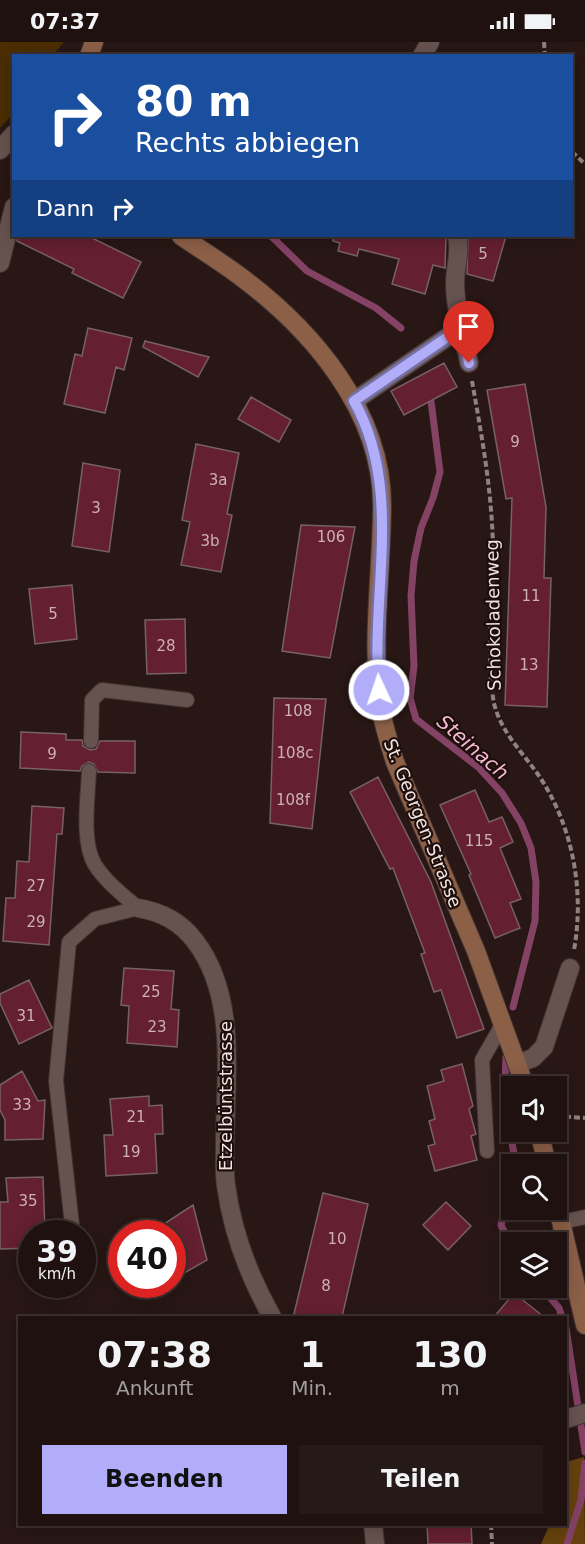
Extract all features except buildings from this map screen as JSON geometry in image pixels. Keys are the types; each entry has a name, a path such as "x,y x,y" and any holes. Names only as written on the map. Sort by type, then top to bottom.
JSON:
{"street":[{"path":"0,150 12,136"},
{"path":"0,263 12,215"},
{"name":"St. Georgen-Strasse","path":"182,237 241,277 275,306 314,346 363,417 375,451 381,486 378,676 386,733 399,772 476,951 521,1076"},
{"path":"457,237 460,254 455,282 469,363"},
{"path":"354,401 462,327"},
{"name":"Etzelbüntstrasse","path":"138,908 153,910 172,918 190,934 201,948 219,984 225,1022 225,1183 241,1250 271,1316"},
{"path":"516,1063 533,1058 544,1047 570,968"},
{"path":"562,1222 585,1324"},
{"path":"567,1419 585,1413"},
{"path":"373,1526 375,1544"}],"lane":[{"path":"92,741 92,700 102,690 187,700"},
{"name":"Etzelbüntstrasse","path":"89,771 87,832 94,863 116,889 138,908"},
{"path":"71,1220 56,1081 69,942 95,920 138,908"},
{"path":"487,1151 482,1059 502,1025"},
{"path":"562,1222 585,1217"}],"path":[{"path":"573,153 585,164"},
{"name":"Schokoladenweg","path":"469,363 490,491 493,549 492,679 495,705 500,721 548,789 567,830 577,875 579,916 570,968"},
{"path":"567,1117 585,1118"},
{"path":"492,1526 492,1544"}],"shaded area":[{"path":"0,42 64,42 54,54 12,54 12,115 0,128"},
{"path":"584,1457 585,1544 541,1544 549,1526 567,1526 567,1462"}],"waterway":[{"name":"Steinach","path":"272,237 307,271 376,308 401,328"},
{"name":"Steinach","path":"431,401 440,472 421,528 414,561 411,596 414,666 410,698 416,719 478,767 502,793 521,823 531,848 536,882 535,921 513,1007"},
{"name":"Steinach","path":"506,1057 504,1101 514,1154"},
{"name":"Steinach","path":"502,1220 501,1225 504,1232"},
{"name":"Steinach","path":"550,1298 559,1308 562,1316"},
{"name":"Steinach","path":"567,1335 585,1452"},
{"name":"Steinach","path":"567,1544 581,1500 585,1463"}],"route":[{"path":"379,690 377,646 381,486 370,434 354,401 462,327 469,363"}]}
